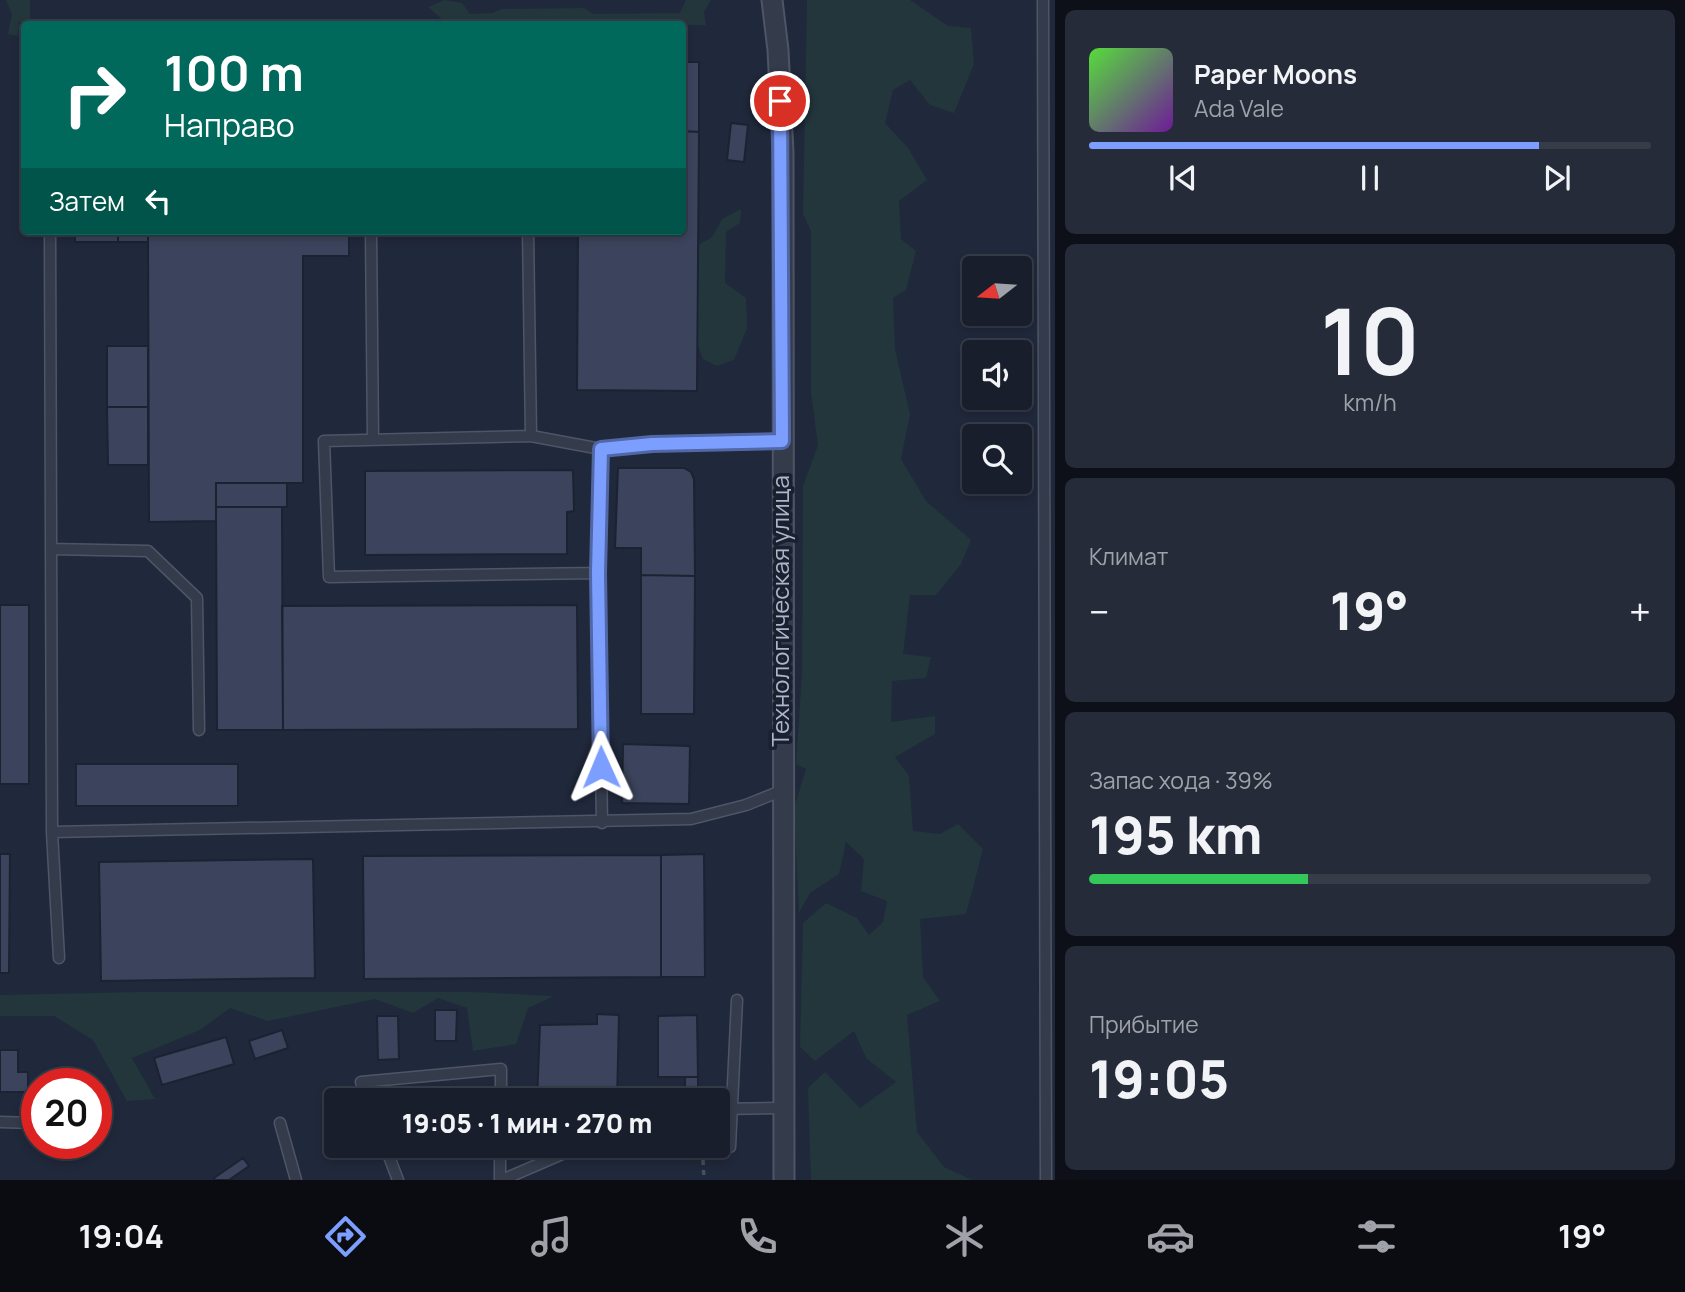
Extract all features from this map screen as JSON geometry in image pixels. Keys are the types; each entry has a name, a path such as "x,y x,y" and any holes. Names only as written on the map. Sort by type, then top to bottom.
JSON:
{"street":[{"name":"Технологическая улица","path":"772,0 778,50 783,153 781,790 784,1180"}],"lane":[{"path":"1044,0 1045,1180"},
{"path":"50,235 52,832 59,958"},
{"path":"371,235 373,440"},
{"path":"528,235 531,436"},
{"path":"598,573 329,577 324,441 531,436 601,449 652,444 782,441"},
{"path":"601,449 598,573 602,823"},
{"path":"51,549 148,551 197,598 199,730"},
{"path":"52,832 602,823 691,819 746,805 781,790"},
{"path":"730,1147 737,1000"},
{"path":"362,1088 360,1083 501,1069 501,1088"},
{"path":"732,1108 782,1108"},
{"path":"0,1122 21,1123"},
{"path":"280,1123 296,1180"},
{"path":"390,1158 398,1180"},
{"path":"500,1158 501,1180 553,1158"}],"path":[{"path":"703,1160 704,1180"}],"shaded area":[{"path":"6,0 30,0 30,21 19,22 18,36 8,34 12,14"},
{"path":"444,0 462,3 470,14 492,13 502,9 584,8 593,14 680,13 686,0 711,0 704,12 706,25 686,25 686,21 444,21 428,7"},
{"path":"807,0 910,0 948,26 971,28 974,64 954,113 930,105 910,80 893,90 885,123 908,148 927,180 899,201 901,239 916,251 906,290 893,298 895,349 910,414 901,459 926,501 971,540 961,564 936,595 910,595 903,654 931,657 926,678 892,681 891,722 935,716 935,734 895,757 909,776 913,831 940,834 958,824 983,849 966,914 920,919 923,977 940,1001 907,1015 917,1132 944,1167 972,1180 811,1180 808,1088 825,1072 860,1108 896,1082 866,1058 854,1031 815,1061 800,1047 803,923 826,903 857,918 869,935 883,922 887,901 861,891 864,859 846,842 839,874 810,893 799,913 794,808 806,769 796,764 802,673 803,486 818,445 811,393 811,231 803,214"},
{"path":"741,209 740,223 726,232 725,283 746,298 747,328 734,360 717,366 703,359 698,346 698,245 712,237 722,219"},
{"path":"140,992 473,992 554,996 528,1008 516,1044 473,1051 467,1008 438,998 413,1013 375,999 268,1021 230,1008 200,1030 132,1058 155,1099 127,1101 112,1074 112,1068 109,1068 93,1040 54,1016 0,1016 0,995"}],"building":[{"path":"686,62 699,62 699,132 686,131"},
{"path":"731,123 748,125 744,162 727,160"},
{"path":"686,131 699,132 697,391 577,390 578,235 686,235"},
{"path":"75,235 118,235 118,242 75,242"},
{"path":"118,235 148,235 148,242 118,242"},
{"path":"148,235 349,235 349,256 303,256 303,483 216,483 216,521 149,522"},
{"path":"107,346 148,346 148,407 107,407"},
{"path":"107,407 148,407 148,465 108,465"},
{"path":"618,468 684,468 691,472 694,479 695,576 641,575 641,548 615,548"},
{"path":"573,470 574,511 567,512 567,554 365,555 365,471"},
{"path":"216,483 287,483 287,507 216,507"},
{"path":"216,507 282,507 283,730 217,730"},
{"path":"641,575 695,576 694,714 641,714"},
{"path":"0,605 29,605 29,784 0,784"},
{"path":"577,605 578,729 283,730 282,606"},
{"path":"623,744 690,746 689,804 622,803"},
{"path":"76,764 238,764 238,806 76,806"},
{"path":"0,854 10,854 9,973 0,973"},
{"path":"704,854 705,977 661,977 661,855"},
{"path":"661,855 661,977 364,979 363,856"},
{"path":"313,859 315,978 101,981 99,862"},
{"path":"435,1010 457,1010 456,1041 435,1041"},
{"path":"597,1014 619,1015 617,1088 538,1088 540,1025 597,1024"},
{"path":"697,1015 698,1077 658,1077 658,1016"},
{"path":"377,1016 398,1016 399,1059 378,1060"},
{"path":"282,1030 288,1048 255,1059 249,1041"},
{"path":"226,1037 234,1064 162,1085 154,1058"},
{"path":"0,1050 18,1050 21,1092 0,1092"},
{"path":"685,1077 698,1077 698,1088 685,1088"},
{"path":"243,1158 249,1166 229,1180 215,1180 214,1178"}],"route":[{"path":"601,767 598,573 601,449 652,444 782,441 783,153 780,101"}]}
